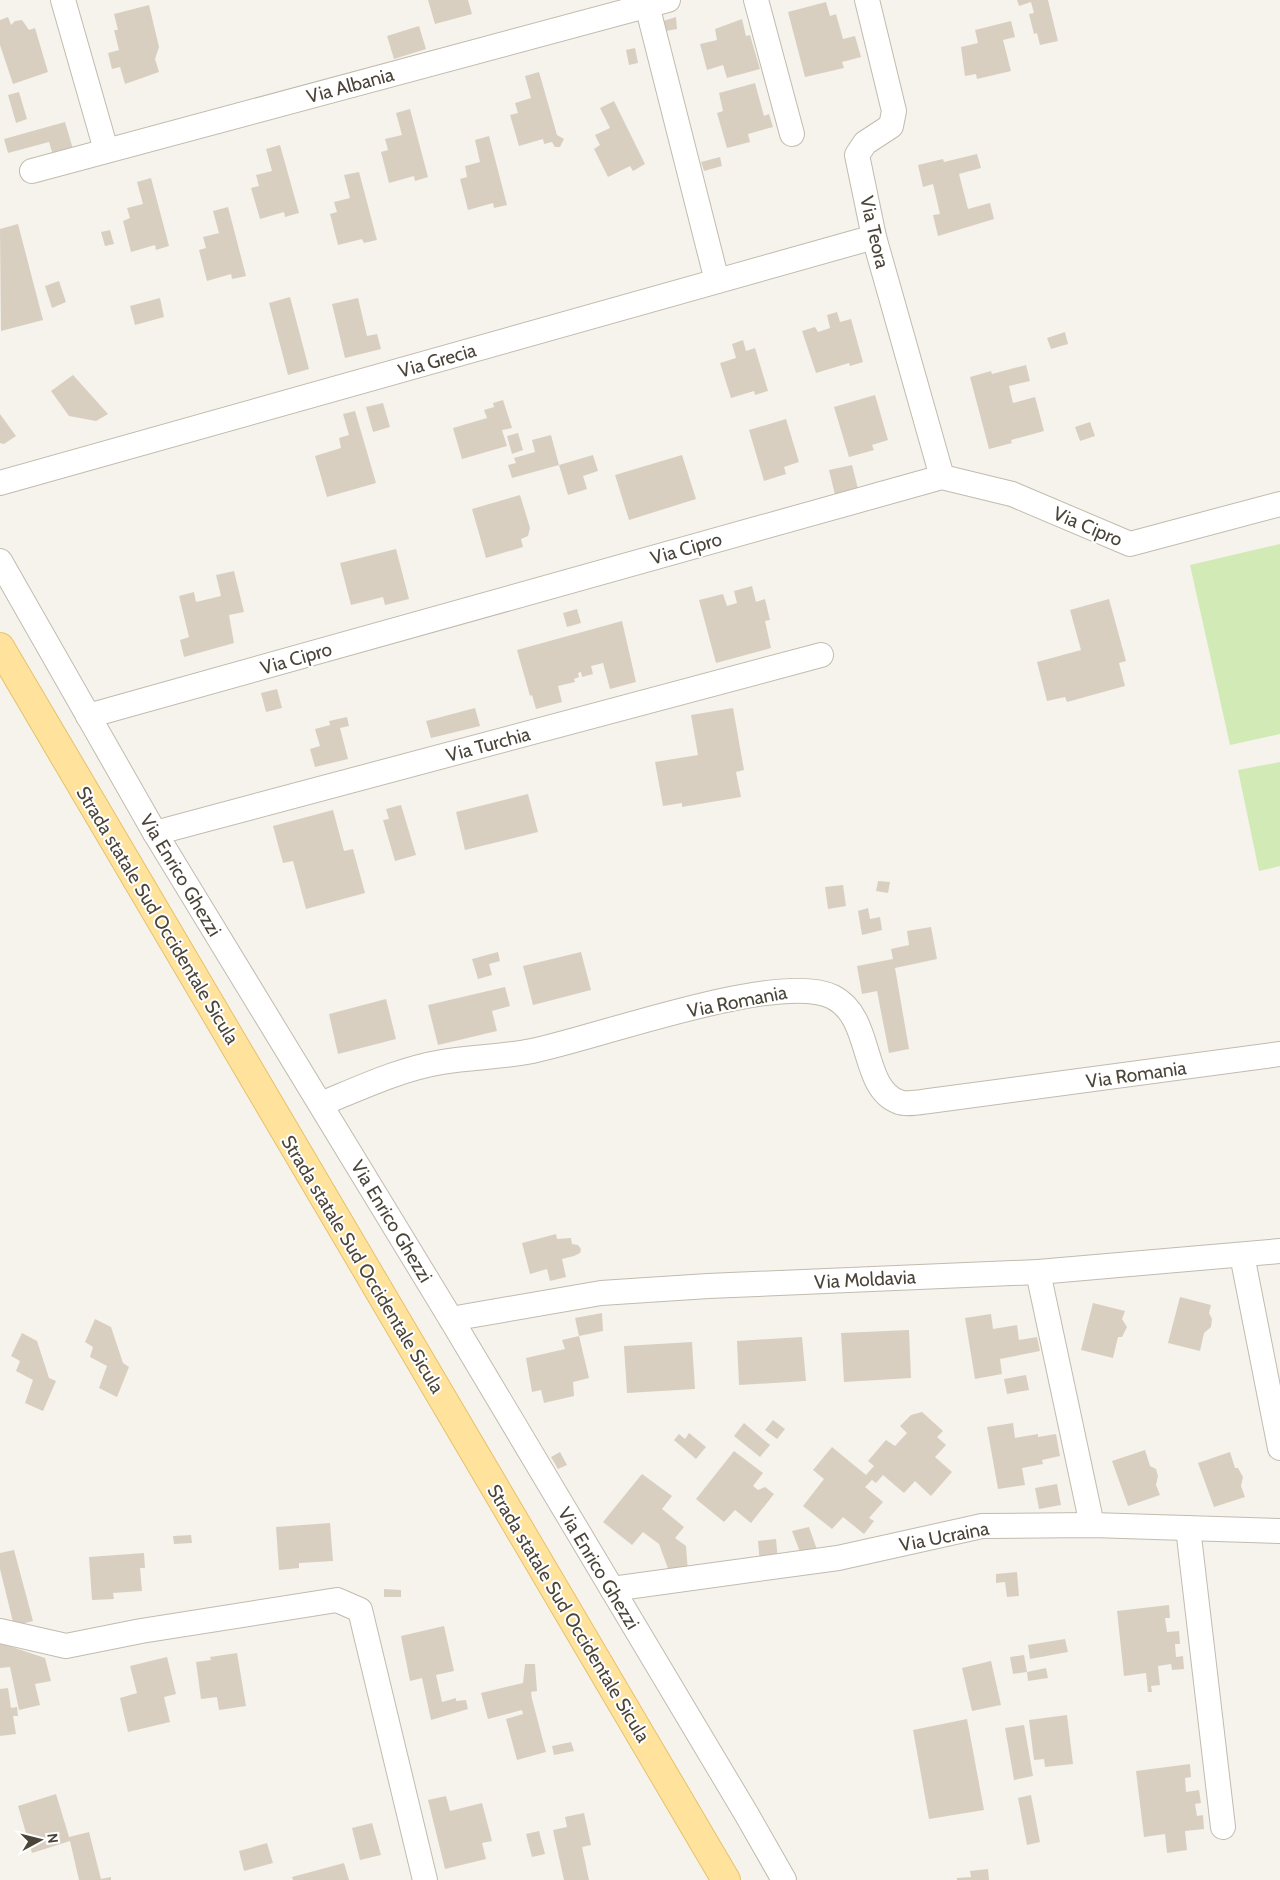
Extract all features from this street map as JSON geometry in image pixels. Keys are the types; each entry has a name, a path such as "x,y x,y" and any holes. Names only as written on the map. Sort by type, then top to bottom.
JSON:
{"main road":[{"name":"Strada statale Sud Occidentale Sicula","path":"0,647 726,1880"}],"street":[{"path":"63,0 106,150"},
{"path":"756,0 792,134"},
{"name":"Via Teora","path":"867,0 894,111 891,126 865,142 857,155 874,237 942,477"},
{"path":"658,3 717,281"},
{"name":"Via Albania","path":"32,171 658,3"},
{"name":"Via Grecia","path":"0,483 874,237"},
{"name":"Via Cipro","path":"88,716 942,477 1012,494 1130,544 1280,504"},
{"name":"Via Enrico Ghezzi","path":"0,561 155,833 451,1319 784,1880"},
{"name":"Via Turchia","path":"155,833 820,655"},
{"name":"Via Romania","path":"321,1104 385,1078 441,1062 532,1051 731,999 791,990 817,992 834,998 850,1012 864,1036 875,1076 883,1092 900,1102 929,1102 1280,1054"},
{"name":"Via Moldavia","path":"451,1319 601,1293 708,1286 1038,1272 1242,1256 1280,1251"},
{"path":"1242,1256 1280,1448"},
{"path":"1038,1272 1092,1524"},
{"name":"Via Ucraina","path":"612,1589 838,1558 982,1526 1092,1524 1280,1531"},
{"path":"1188,1528 1223,1827"},
{"path":"0,1631 66,1646 140,1631 337,1600 360,1610 425,1880"}],"green space":[{"path":"1280,544 1280,734 1230,745 1190,565"},
{"path":"1280,762 1280,866 1259,871 1238,770"}],"building":[{"path":"428,0 468,0 472,14 435,24"},
{"path":"1017,0 1048,0 1058,41 1040,45 1037,33 1034,34 1029,14 1034,13 1031,2 1019,6"},
{"path":"826,2 830,16 836,14 843,39 855,36 861,57 842,62 844,68 805,77 788,12"},
{"path":"149,5 159,47 155,59 159,72 125,84 120,67 112,69 108,53 119,50 114,30 118,30 114,14"},
{"path":"8,17 11,25 15,21 22,20 29,30 35,28 48,72 13,84 0,45 0,20"},
{"path":"676,17 677,29 666,31 663,21"},
{"path":"742,19 746,36 750,35 760,69 727,78 723,65 707,70 700,44 717,40 715,29"},
{"path":"1011,21 1015,37 1003,40 1011,71 977,79 976,74 965,76 961,47 978,43 975,30"},
{"path":"419,26 426,49 394,59 387,36"},
{"path":"635,48 638,63 629,65 626,50"},
{"path":"539,72 557,135 564,139 560,147 555,147 552,142 544,144 543,139 519,146 510,115 518,113 515,103 531,98 525,76"},
{"path":"755,83 764,116 769,114 773,127 748,134 750,142 727,148 717,113 723,111 719,93"},
{"path":"19,92 27,119 16,123 8,95"},
{"path":"614,101 645,164 633,171 630,166 608,177 594,149 600,145 595,135 610,128 600,108"},
{"path":"410,109 428,177 415,181 414,176 389,183 381,152 388,150 385,139 402,135 396,113"},
{"path":"65,122 73,149 53,155 49,142 8,153 4,139"},
{"path":"489,136 507,205 494,208 493,203 468,210 460,179 467,177 465,166 480,162 475,140"},
{"path":"280,145 299,213 285,217 284,212 260,219 251,188 259,186 256,175 272,171 266,149"},
{"path":"977,154 981,168 959,174 968,209 990,203 994,219 938,236 933,215 940,214 933,184 923,187 918,165 943,159 944,162"},
{"path":"720,157 722,166 704,171 701,162"},
{"path":"359,172 377,240 364,243 362,239 338,245 330,214 337,212 334,202 350,198 344,175"},
{"path":"151,178 169,246 156,250 155,245 131,252 123,221 130,218 127,208 143,204 137,182"},
{"path":"228,207 246,276 232,279 231,274 207,281 199,250 206,248 203,237 219,233 213,211"},
{"path":"18,224 43,320 1,331 0,229"},
{"path":"110,230 114,244 105,246 101,232"},
{"path":"59,281 66,302 52,308 45,286"},
{"path":"290,297 309,369 288,375 269,303"},
{"path":"160,298 164,317 135,325 130,306"},
{"path":"358,298 367,336 377,334 381,349 345,358 332,304"},
{"path":"837,312 840,322 851,319 863,362 850,366 849,363 816,373 802,331 815,327 818,332 830,328 827,315"},
{"path":"1065,332 1068,344 1051,349 1047,338"},
{"path":"743,340 746,351 755,348 768,391 755,395 754,391 731,398 720,363 736,358 732,344"},
{"path":"1026,365 1030,381 1009,386 1013,403 1035,397 1044,431 1011,440 1012,443 989,449 970,377 991,371 992,374"},
{"path":"73,375 108,414 96,421 69,416 51,391"},
{"path":"875,395 888,440 872,445 874,450 849,457 834,407"},
{"path":"503,400 512,428 502,430 507,446 462,459 453,428 487,418 484,410 494,407 493,403"},
{"path":"383,403 390,427 373,432 366,407"},
{"path":"355,411 376,483 327,497 315,456 341,448 339,438 349,435 343,414"},
{"path":"0,414 16,436 4,444 0,443"},
{"path":"786,419 799,462 784,467 786,474 764,481 749,430"},
{"path":"1090,422 1095,436 1080,441 1075,427"},
{"path":"518,433 523,450 512,454 507,436"},
{"path":"551,435 559,465 512,478 508,465 516,463 514,458 535,452 532,440"},
{"path":"593,455 598,471 583,476 587,489 568,495 559,465"},
{"path":"682,455 696,499 629,520 615,475"},
{"path":"852,465 858,489 835,495 829,470"},
{"path":"520,495 530,528 528,536 521,539 523,547 486,558 472,509"},
{"path":"396,549 409,599 385,605 383,597 351,605 340,563"},
{"path":"234,571 244,612 229,615 234,643 184,657 180,640 189,637 179,596 194,592 196,602 221,596 216,575"},
{"path":"752,586 756,602 765,599 770,620 765,621 771,648 716,663 699,600 723,594 727,606 737,603 734,591"},
{"path":"1109,599 1126,661 1119,663 1125,686 1067,702 1065,697 1047,701 1037,662 1081,650 1070,610"},
{"path":"577,609 581,623 567,627 563,613"},
{"path":"622,621 636,682 610,689 603,663 591,666 593,674 582,677 581,672 578,673 579,677 574,679 575,682 558,686 562,702 536,709 532,695 530,696 517,650"},
{"path":"277,689 282,708 266,712 261,693"},
{"path":"475,708 480,726 431,738 426,721"},
{"path":"733,708 744,770 736,772 741,797 682,807 682,803 663,806 655,762 698,755 691,715"},
{"path":"347,717 349,726 340,728 348,759 315,767 310,749 320,746 315,729 330,725 329,721"},
{"path":"528,794 538,832 465,850 456,812"},
{"path":"401,805 416,855 395,861 383,820 389,819 386,809"},
{"path":"333,810 344,851 353,849 365,893 306,909 293,861 283,863 273,826"},
{"path":"878,881 890,882 888,893 876,891"},
{"path":"843,885 846,906 828,909 825,887"},
{"path":"868,908 870,919 880,917 882,930 862,935 858,911"},
{"path":"931,927 937,959 895,968 909,1049 889,1053 877,991 862,994 857,966 893,959 891,949 909,945 907,931"},
{"path":"498,952 500,961 489,964 492,975 478,979 472,959"},
{"path":"581,952 591,990 533,1005 523,966"},
{"path":"505,987 510,1006 492,1011 497,1031 438,1045 428,1005"},
{"path":"386,999 396,1039 338,1054 329,1014"},
{"path":"556,1234 557,1239 571,1238 572,1244 578,1245 581,1249 580,1253 562,1259 566,1277 550,1281 547,1269 530,1274 522,1243"},
{"path":"1180,1297 1211,1305 1209,1313 1212,1319 1211,1327 1204,1333 1200,1351 1168,1343"},
{"path":"1093,1303 1125,1311 1122,1319 1127,1327 1122,1337 1118,1337 1113,1358 1081,1350"},
{"path":"602,1313 603,1331 579,1336 575,1318"},
{"path":"991,1314 993,1329 1017,1325 1019,1340 1037,1337 1040,1351 1000,1359 1002,1374 975,1379 965,1318"},
{"path":"95,1319 111,1327 123,1363 129,1367 117,1397 99,1388 107,1366 90,1357 93,1347 85,1342"},
{"path":"909,1330 911,1378 844,1382 841,1333"},
{"path":"22,1333 37,1341 49,1378 56,1381 43,1411 25,1403 33,1380 16,1371 20,1361 11,1356"},
{"path":"579,1336 589,1378 573,1382 574,1396 544,1403 541,1390 532,1392 526,1358 565,1349 562,1340"},
{"path":"802,1337 806,1381 739,1385 737,1341"},
{"path":"692,1342 695,1389 627,1393 624,1346"},
{"path":"1026,1375 1029,1390 1007,1394 1004,1379"},
{"path":"922,1412 943,1431 937,1437 946,1445 935,1457 952,1472 931,1496 915,1481 904,1493 883,1475 876,1483 872,1480 865,1487 883,1502 869,1518 874,1521 864,1534 843,1517 832,1529 803,1506 824,1479 813,1470 832,1447 866,1475 874,1466 868,1461 886,1440 895,1446 907,1433 900,1426 911,1415"},
{"path":"773,1420 785,1429 777,1439 765,1430"},
{"path":"744,1423 770,1445 760,1457 734,1436"},
{"path":"1013,1423 1015,1438 1038,1434 1038,1437 1056,1434 1060,1456 1042,1460 1043,1464 1022,1468 1025,1485 998,1489 987,1427"},
{"path":"689,1433 706,1447 696,1459 674,1440 679,1434 685,1439"},
{"path":"1145,1450 1150,1466 1156,1469 1158,1476 1156,1485 1160,1495 1128,1506 1112,1461"},
{"path":"734,1451 763,1473 753,1486 758,1490 765,1487 774,1494 751,1523 735,1510 724,1522 696,1499"},
{"path":"560,1452 567,1465 558,1469 551,1457"},
{"path":"1230,1452 1235,1468 1238,1468 1243,1477 1241,1486 1245,1497 1214,1507 1198,1463"},
{"path":"642,1474 672,1496 662,1509 684,1527 675,1538 686,1546 688,1572 670,1574 659,1544 643,1532 632,1545 603,1522"},
{"path":"1057,1484 1061,1505 1039,1509 1035,1488"},
{"path":"330,1523 333,1561 299,1563 299,1568 279,1570 276,1527"},
{"path":"809,1527 820,1558 803,1560 792,1531"},
{"path":"191,1535 192,1543 174,1544 173,1536"},
{"path":"776,1539 778,1562 760,1564 758,1541"},
{"path":"14,1550 33,1621 14,1626 0,1569 0,1553"},
{"path":"144,1553 145,1568 140,1568 142,1591 113,1593 114,1599 92,1600 89,1557"},
{"path":"1017,1572 1019,1596 1007,1597 1005,1582 996,1583 996,1574"},
{"path":"384,1589 401,1590 401,1597 384,1597"},
{"path":"1169,1605 1170,1618 1165,1618 1167,1632 1179,1631 1180,1644 1175,1644 1176,1657 1183,1656 1184,1669 1172,1670 1171,1664 1158,1666 1160,1685 1151,1686 1152,1692 1148,1692 1146,1673 1124,1676 1117,1611"},
{"path":"444,1626 454,1671 436,1675 442,1702 456,1698 456,1701 466,1700 468,1709 431,1720 422,1678 410,1681 401,1636"},
{"path":"1065,1639 1068,1652 1030,1659 1028,1645"},
{"path":"0,1643 45,1658 51,1681 35,1684 40,1705 19,1710 10,1667 0,1668"},
{"path":"237,1653 246,1706 219,1710 217,1697 201,1699 196,1662 211,1660 210,1657"},
{"path":"1024,1655 1027,1672 1013,1674 1010,1657"},
{"path":"167,1657 176,1694 164,1697 170,1722 128,1732 120,1698 137,1693 130,1666"},
{"path":"991,1661 1001,1705 972,1711 962,1668"},
{"path":"525,1664 535,1664 537,1691 531,1692 546,1752 517,1760 506,1719 523,1714 522,1710 488,1719 481,1693 523,1683"},
{"path":"1046,1668 1048,1678 1028,1681 1027,1672"},
{"path":"8,1688 11,1708 17,1707 18,1716 13,1716 16,1734 0,1736 0,1689"},
{"path":"1067,1715 1073,1764 1045,1767 1044,1759 1034,1760 1029,1720"},
{"path":"967,1719 984,1810 929,1819 913,1730"},
{"path":"1024,1725 1033,1776 1014,1780 1005,1728"},
{"path":"571,1742 574,1751 554,1755 552,1746"},
{"path":"1190,1764 1191,1777 1185,1778 1186,1792 1199,1790 1201,1803 1195,1804 1197,1816 1203,1815 1204,1829 1185,1831 1187,1850 1167,1853 1165,1834 1144,1837 1136,1771"},
{"path":"56,1794 69,1837 89,1832 101,1879 111,1877 111,1880 79,1880 70,1841 32,1853 18,1806"},
{"path":"1031,1795 1040,1842 1027,1845 1018,1798"},
{"path":"446,1796 450,1811 482,1803 492,1841 482,1843 486,1859 445,1869 428,1800"},
{"path":"584,1813 591,1845 582,1847 589,1880 564,1880 553,1830 567,1827 565,1817"},
{"path":"372,1823 381,1855 360,1860 352,1828"},
{"path":"539,1831 545,1854 532,1857 526,1834"},
{"path":"267,1843 273,1863 244,1871 239,1851"},
{"path":"344,1863 349,1880 293,1880 292,1877"},
{"path":"988,1869 989,1880 957,1880 957,1878 971,1877 970,1871"}]}
